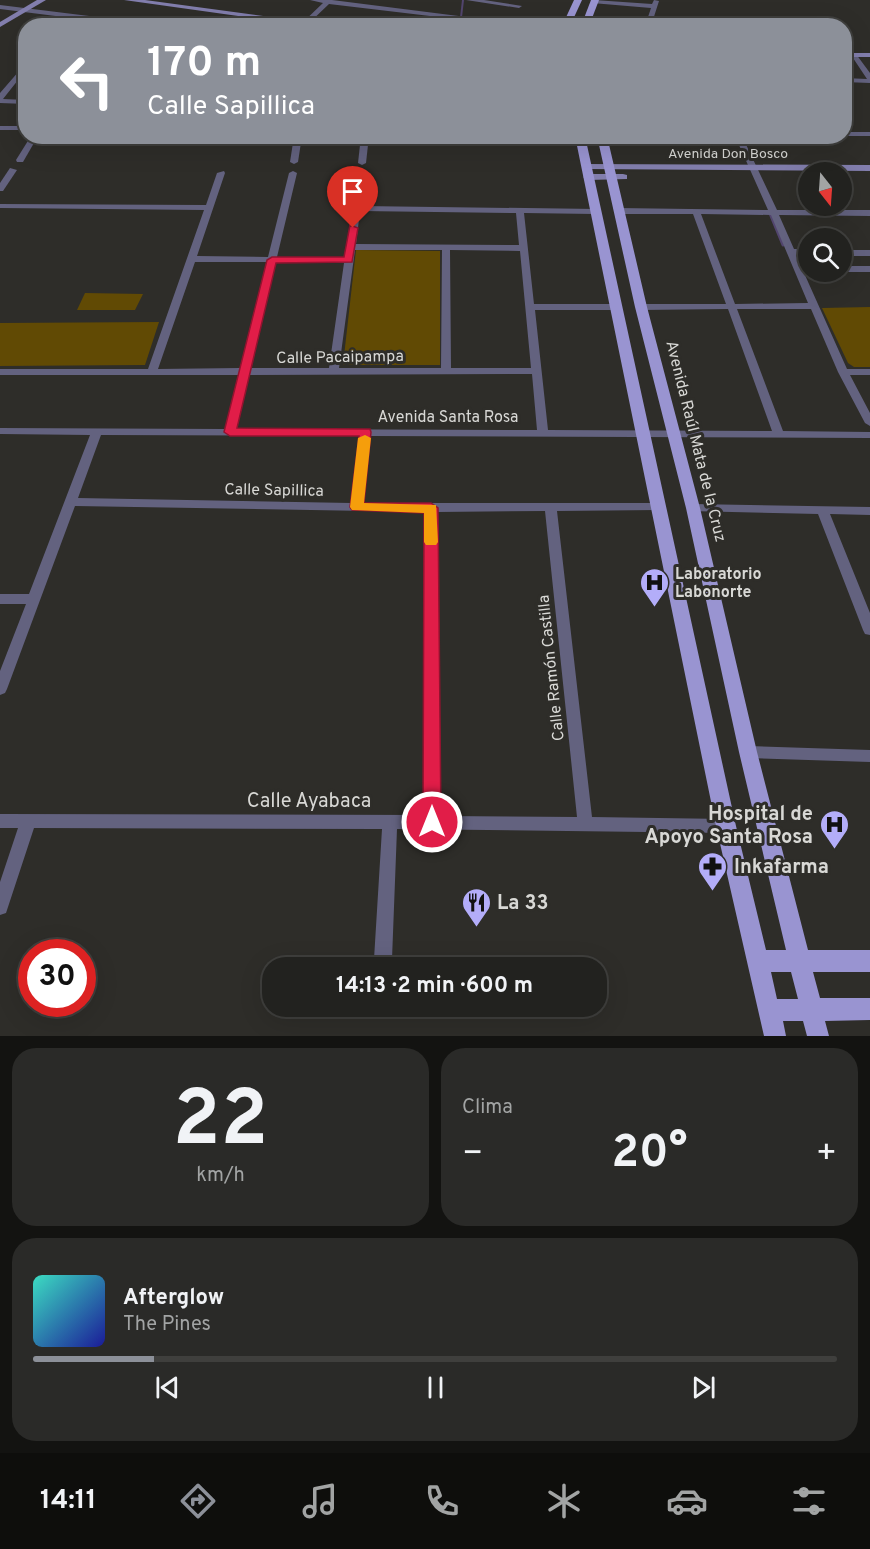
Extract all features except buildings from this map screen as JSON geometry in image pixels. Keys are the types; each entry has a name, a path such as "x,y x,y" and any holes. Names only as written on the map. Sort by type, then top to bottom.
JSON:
{"main road":[{"path":"570,18 578,0"},
{"path":"588,18 595,1"},
{"path":"582,144 726,826 775,1036"},
{"name":"Avenida Raúl Mata de la Cruz","path":"604,144 641,307 693,508 748,752 818,1036"},
{"path":"756,961 870,961"},
{"path":"769,1010 870,1009"}],"street":[{"path":"0,25 42,0"},
{"path":"128,0 259,18"},
{"path":"313,0 474,18"},
{"path":"469,0 521,3 514,18"},
{"path":"310,18 328,1"},
{"path":"595,1 655,3 650,18"},
{"path":"0,7 86,18"},
{"path":"459,16 460,8"},
{"path":"0,15 15,15"},
{"path":"852,55 870,56"},
{"path":"852,58 870,79"},
{"path":"18,72 12,78 0,100 18,101"},
{"path":"12,78 18,78"},
{"path":"852,80 870,79"},
{"path":"0,128 18,128"},
{"path":"852,134 870,134"},
{"path":"20,159 30,144"},
{"path":"294,162 297,144"},
{"path":"362,163 364,144"},
{"path":"742,144 791,252 798,261"},
{"name":"Avenida Don Bosco","path":"587,171 756,172 870,168"},
{"path":"0,189 13,170"},
{"name":"Avenida Don Bosco","path":"756,172 798,176"},
{"path":"152,372 221,173"},
{"path":"230,432 293,173"},
{"path":"334,370 361,174"},
{"path":"852,178 870,178"},
{"path":"0,206 208,208"},
{"path":"356,208 594,211"},
{"path":"520,210 543,433"},
{"path":"618,211 870,213"},
{"path":"696,212 779,434"},
{"path":"350,247 525,248"},
{"path":"446,247 446,369"},
{"path":"791,252 798,252"},
{"path":"852,253 870,253"},
{"path":"190,259 348,260"},
{"path":"852,268 870,269"},
{"path":"808,282 814,306 843,372 870,423"},
{"path":"641,307 814,306"},
{"path":"531,307 615,307"},
{"name":"Calle Pacaipampa","path":"0,372 446,369 537,371"},
{"path":"843,372 870,372"},
{"name":"Avenida Santa Rosa","path":"0,431 870,435"},
{"path":"0,689 97,431"},
{"path":"357,507 365,432"},
{"name":"Calle Sapillica","path":"70,502 431,508 658,506"},
{"name":"Calle Ramón Castilla","path":"551,507 585,824"},
{"path":"431,508 432,822"},
{"path":"693,508 870,511"},
{"path":"823,512 870,630"},
{"path":"0,599 34,599"},
{"path":"748,752 870,756"},
{"name":"Calle Ayabaca","path":"0,821 432,822 726,826"},
{"path":"0,907 28,821"},
{"path":"383,957 390,822"}],"shaded area":[{"path":"356,250 440,251 440,365 343,365"},
{"path":"85,293 143,294 135,310 77,310"},
{"path":"870,307 870,367 854,367 848,363 822,308"},
{"path":"159,322 145,365 0,366 0,323"}],"waterway":[{"path":"461,18 463,0"},
{"path":"769,211 783,245"}],"slow traffic":[{"path":"365,438 357,507 431,508 431,542"}],"place":[{"name":"Laboratorio Labonorte","path":"654,608"},
{"name":"Hospital de Apoyo Santa Rosa","path":"834,850"},
{"name":"Inkafarma","path":"713,892"},
{"name":"La 33","path":"476,928"}],"route":[{"path":"353,228 348,260 272,260 230,432 365,432 357,507 431,508 432,822"}]}
